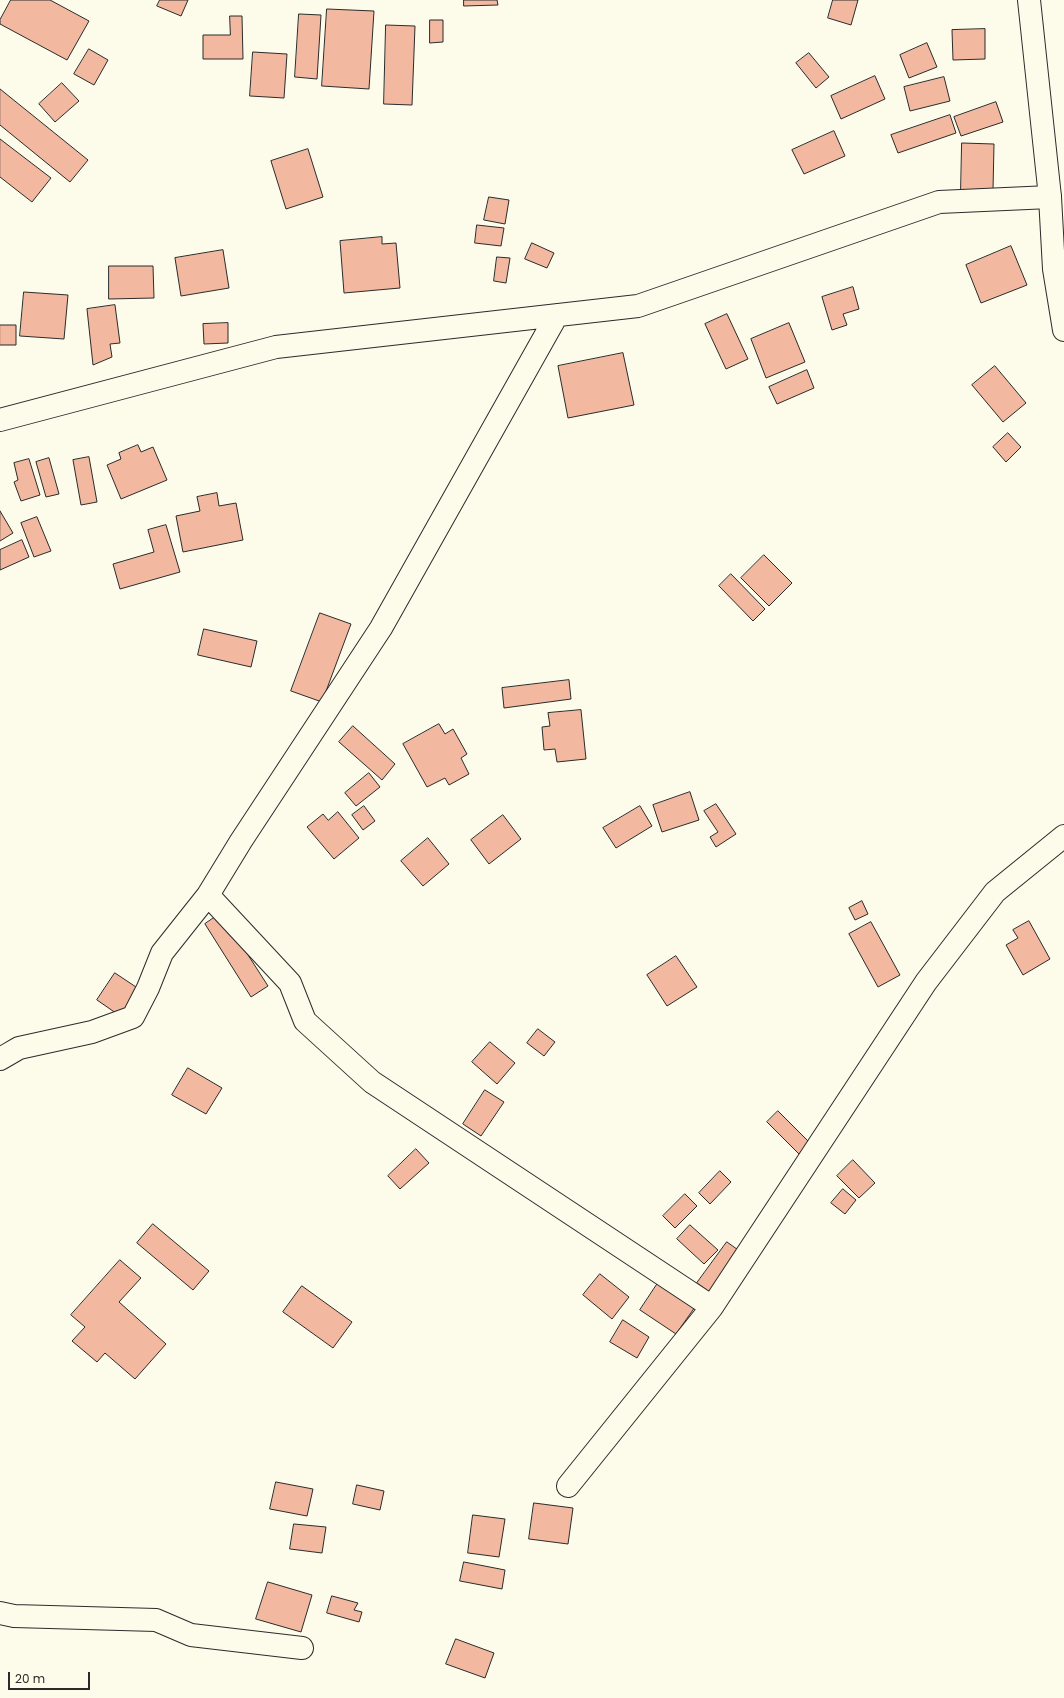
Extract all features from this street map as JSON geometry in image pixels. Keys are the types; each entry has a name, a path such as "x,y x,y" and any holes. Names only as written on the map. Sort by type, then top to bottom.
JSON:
{"street":[{"path":"1029,0 1054,200 1054,269 1064,330"},
{"path":"0,420 276,347 638,306 938,202 1054,200"},
{"path":"0,1059 19,1048 92,1032 133,1017 148,988 162,953 208,895 241,841 382,628 557,315"},
{"path":"568,1486 712,1307 926,982 995,892 1064,836"},
{"path":"208,895 290,983 305,1021 372,1082 712,1307"},
{"path":"0,1612 14,1616 156,1620 191,1634 302,1648"}],"building":[{"path":"11,0 50,0 89,21 67,60 0,24 0,20"},
{"path":"160,0 188,0 181,16 157,6"},
{"path":"464,0 497,0 498,5 464,6"},
{"path":"833,0 858,0 851,25 828,18"},
{"path":"327,9 374,11 369,89 322,86"},
{"path":"299,14 321,15 317,79 295,77"},
{"path":"230,16 242,16 243,59 203,59 203,35 230,35"},
{"path":"430,20 443,20 443,42 430,43"},
{"path":"386,25 415,26 412,105 384,104"},
{"path":"985,29 985,59 953,60 952,30"},
{"path":"927,43 937,67 909,78 900,55"},
{"path":"89,49 108,60 94,85 74,74"},
{"path":"253,52 287,54 284,98 250,96"},
{"path":"809,53 829,77 816,88 796,63"},
{"path":"875,76 885,99 841,119 831,96"},
{"path":"944,77 950,101 910,111 904,87"},
{"path":"62,83 79,101 55,122 39,104"},
{"path":"0,89 88,160 70,182 0,125"},
{"path":"996,102 1003,122 961,136 954,117"},
{"path":"950,115 956,133 898,153 891,135"},
{"path":"834,131 845,156 804,174 792,150"},
{"path":"0,139 51,178 32,202 0,177"},
{"path":"962,143 994,144 993,190 961,190"},
{"path":"308,149 323,197 286,209 271,161"},
{"path":"489,197 509,200 505,224 484,220"},
{"path":"477,225 504,228 501,246 475,243"},
{"path":"382,237 382,244 396,243 400,288 344,293 340,241"},
{"path":"532,243 554,253 547,268 525,259"},
{"path":"1011,246 1027,285 981,303 966,265"},
{"path":"223,250 229,288 181,296 175,258"},
{"path":"497,257 510,258 506,283 494,281"},
{"path":"109,266 153,266 154,298 109,299"},
{"path":"853,287 859,309 843,314 847,325 832,330 822,297"},
{"path":"24,292 68,295 64,339 20,336"},
{"path":"115,305 120,343 110,344 112,357 93,365 87,309"},
{"path":"727,314 748,359 726,369 705,324"},
{"path":"228,323 228,343 204,344 203,324"},
{"path":"789,323 805,362 766,378 751,339"},
{"path":"0,325 16,325 16,345 0,345"},
{"path":"623,353 634,405 568,418 558,366"},
{"path":"995,366 1026,403 1003,422 972,385"},
{"path":"807,370 814,388 777,404 769,387"},
{"path":"1008,433 1021,447 1006,462 993,447"},
{"path":"138,445 141,452 153,447 167,480 121,499 107,465 121,459 119,453"},
{"path":"89,457 97,502 81,505 73,460"},
{"path":"49,458 59,494 46,497 36,462"},
{"path":"29,459 40,495 21,501 14,482 18,480 14,463"},
{"path":"217,493 219,506 236,503 243,540 183,552 176,516 200,511 197,497"},
{"path":"0,511 13,533 0,541"},
{"path":"37,517 51,551 34,557 21,523"},
{"path":"166,525 180,572 120,589 113,564 154,552 148,530"},
{"path":"22,540 29,557 0,570 0,550"},
{"path":"764,555 792,583 769,606 741,578"},
{"path":"731,574 765,609 753,621 719,586"},
{"path":"320,613 351,624 322,702 291,691"},
{"path":"204,629 257,641 251,667 198,655"},
{"path":"569,680 571,699 504,708 502,688"},
{"path":"581,710 586,759 557,762 555,749 544,750 542,727 550,726 548,713"},
{"path":"439,724 445,734 453,729 467,754 461,758 469,774 449,785 445,778 427,787 403,744"},
{"path":"353,726 395,764 382,780 339,742"},
{"path":"369,773 380,787 356,806 345,793"},
{"path":"690,792 699,820 662,832 653,805"},
{"path":"716,804 736,834 716,847 710,837 718,832 704,811"},
{"path":"364,806 375,821 363,830 352,815"},
{"path":"640,806 652,826 616,848 603,828"},
{"path":"338,812 359,838 334,859 307,827 323,814 328,820"},
{"path":"503,815 521,839 489,864 471,840"},
{"path":"428,838 449,864 423,886 401,861"},
{"path":"862,901 868,914 855,920 849,908"},
{"path":"221,913 268,986 251,997 205,924"},
{"path":"1029,921 1050,959 1023,975 1006,945 1018,938 1013,930"},
{"path":"871,922 900,975 878,987 849,934"},
{"path":"676,956 697,987 667,1006 647,975"},
{"path":"115,973 142,991 123,1018 97,1000"},
{"path":"538,1029 555,1042 544,1056 527,1043"},
{"path":"490,1042 515,1063 497,1084 472,1062"},
{"path":"188,1068 222,1088 206,1114 172,1095"},
{"path":"485,1090 504,1102 481,1136 463,1124"},
{"path":"778,1111 810,1143 799,1154 767,1122"},
{"path":"416,1149 429,1163 400,1189 388,1176"},
{"path":"853,1160 875,1183 859,1198 837,1176"},
{"path":"720,1171 731,1182 710,1204 699,1193"},
{"path":"843,1189 856,1200 845,1214 831,1203"},
{"path":"685,1194 697,1206 675,1228 663,1216"},
{"path":"153,1224 209,1271 193,1290 137,1243"},
{"path":"690,1225 718,1250 704,1264 677,1239"},
{"path":"727,1242 741,1252 711,1293 697,1283"},
{"path":"120,1260 141,1278 119,1302 166,1344 135,1379 105,1353 97,1362 72,1341 85,1327 71,1315"},
{"path":"600,1274 629,1297 612,1319 583,1295"},
{"path":"658,1283 695,1307 676,1334 640,1310"},
{"path":"302,1286 352,1322 333,1348 283,1312"},
{"path":"623,1320 649,1337 637,1358 610,1342"},
{"path":"276,1482 313,1489 307,1516 270,1509"},
{"path":"357,1485 384,1491 380,1510 353,1504"},
{"path":"534,1503 573,1508 568,1544 529,1539"},
{"path":"473,1515 505,1519 499,1557 468,1553"},
{"path":"294,1524 326,1527 322,1553 290,1549"},
{"path":"464,1562 505,1570 502,1589 460,1581"},
{"path":"268,1582 312,1595 301,1632 256,1619"},
{"path":"332,1596 358,1603 354,1610 362,1612 359,1622 327,1613"},
{"path":"456,1639 494,1653 485,1678 446,1664"}]}
